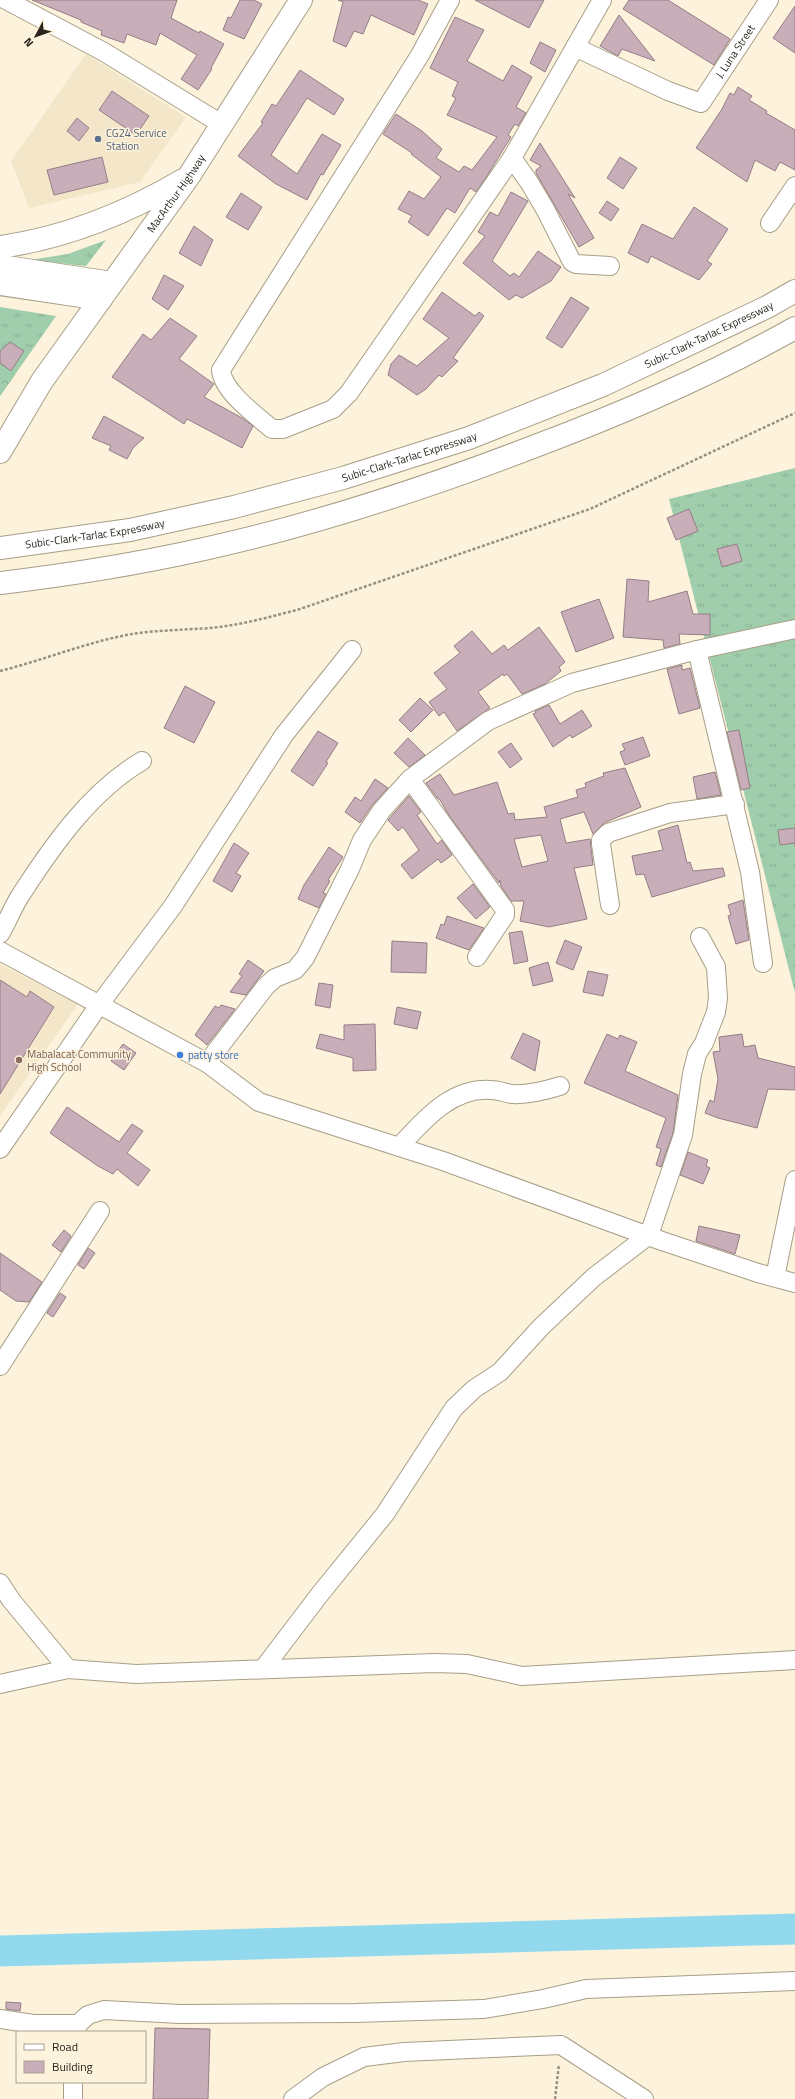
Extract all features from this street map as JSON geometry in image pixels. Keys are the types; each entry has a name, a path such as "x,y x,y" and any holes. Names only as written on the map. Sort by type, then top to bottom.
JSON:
{"highway":[{"name":"MacArthur Highway","path":"0,452 42,381 189,176 223,125 301,0"},
{"path":"0,247 45,238 93,223 140,203 189,176"},
{"path":"0,266 106,291"},
{"path":"767,307 795,280"},
{"path":"0,284 106,291"},
{"name":"Subic-Clark-Tarlac Expressway","path":"0,548 130,530 234,507 343,478 468,438 603,385 767,307 795,291"},
{"path":"0,583 108,567 178,554 271,533 334,515 486,465 614,416 768,344 795,328"},
{"name":"MacArthur Highway","path":"0,424 42,381"}],"street":[{"path":"6,0 104,52 223,125"},
{"path":"450,0 416,62 221,370 222,378 233,393 272,429 283,429 333,409 349,393 512,158 602,0"},
{"name":"J. Luna Street","path":"575,47 668,91 701,103 769,0"},
{"path":"512,158 533,189 572,262 576,264 610,266"},
{"path":"770,223 795,186"},
{"path":"207,1063 266,986 274,978 295,970 304,958 350,869 362,840 382,810 410,779 488,721 572,683 697,650 795,630"},
{"path":"0,1149 99,1005 173,906 284,735 352,650"},
{"path":"697,650 735,804 750,872 763,963"},
{"path":"0,934 11,916 20,895 63,832 102,792 142,761"},
{"path":"410,779 504,910 506,915 477,957"},
{"path":"610,905 601,844 604,836 608,833 670,813 735,804"},
{"path":"263,1669 320,1594 385,1514 454,1408 474,1389 500,1372 541,1327 594,1277 649,1235 683,1135 692,1074 697,1054 704,1043 716,1012 718,998 716,967 700,937"},
{"path":"0,951 207,1063 259,1102 450,1164 649,1235 662,1241 775,1278 795,1283"},
{"path":"399,1147 423,1121 455,1096 473,1091 491,1090 512,1094 532,1093 560,1086"},
{"path":"775,1278 795,1180"},
{"path":"0,1366 100,1211"},
{"path":"0,1583 11,1600 68,1669"},
{"path":"0,1684 68,1669 136,1674 434,1663 467,1664 522,1676 795,1660"},
{"path":"0,2019 77,2028 88,2015 104,2010 196,2014 354,2013 484,2009 543,1999 586,1989 795,1981"},
{"path":"293,2099 323,2077 364,2057 404,2052 561,2045 644,2099"},
{"path":"73,2083 73,2099"}],"path":[{"path":"0,671 34,663 92,643 132,634 211,628 251,622 300,609 590,509 795,413"},
{"path":"555,2099 561,2045"}],"shaded area":[{"name":"CG24 Service Station","path":"86,54 186,117 140,182 29,208 11,161"},
{"name":"Mabalacat Community High School","path":"0,964 78,1004 0,1116"}],"green space":[{"path":"106,240 86,266 30,260 68,254"},
{"path":"0,307 56,316 0,396"},
{"path":"0,364 15,375 0,396"},
{"path":"795,468 795,993 669,499"}],"building":[{"path":"32,0 177,0 171,18 224,44 211,68 212,69 198,90 181,79 197,55 160,33 156,45 127,34 124,43 101,35 102,31 81,22 81,20"},
{"path":"240,0 254,0 262,4 244,39 223,30 228,17 231,18"},
{"path":"338,0 418,0 428,4 414,35 371,15 363,34 354,31 346,47 333,41 343,2"},
{"path":"475,0 544,0 529,28"},
{"path":"629,0 668,0 730,39 714,65 623,9"},
{"path":"795,6 795,53 773,38"},
{"path":"619,15 655,61 622,49 618,56 600,46"},
{"path":"455,17 484,30 467,61 503,81 512,65 532,77 516,107 526,113 518,126 515,124 508,135 511,137 485,179 476,192 470,188 455,213 447,208 428,236 408,222 412,216 398,209 409,191 424,199 441,177 411,154 412,153 383,134 396,114 422,131 442,149 436,158 459,172 464,166 472,170 497,137 447,115 456,98 452,96 458,82 430,68"},
{"path":"540,42 556,50 545,72 530,63"},
{"path":"300,70 344,99 334,115 307,98 271,155 297,174 322,134 341,145 323,175 321,174 307,200 276,184 238,156 263,123 261,122 272,104 276,106"},
{"path":"738,87 752,96 749,100 767,111 766,113 795,130 795,170 780,162 775,171 755,160 747,182 696,148 722,109 730,93 734,95"},
{"path":"112,91 149,116 136,135 99,110"},
{"path":"77,118 89,128 79,141 67,131"},
{"path":"540,143 575,198 568,194 594,238 579,247 536,173 536,170 541,166 530,160"},
{"path":"102,157 108,182 54,195 47,170"},
{"path":"620,157 637,168 623,189 607,178"},
{"path":"511,192 528,201 492,261 510,276 514,273 519,277 538,251 561,267 551,281 522,298 516,295 509,300 463,263 485,236 478,232 490,212 498,216"},
{"path":"241,193 262,207 248,230 226,217"},
{"path":"607,201 619,209 611,221 599,213"},
{"path":"694,207 728,229 707,261 712,264 699,280 651,256 648,263 628,253 642,224 673,239"},
{"path":"194,226 213,240 201,266 179,253"},
{"path":"164,275 184,286 168,310 152,299"},
{"path":"442,292 475,316 479,312 484,316 453,358 458,361 442,377 439,375 426,389 417,395 388,375 391,364 399,355 417,366 449,338 423,319"},
{"path":"571,297 589,308 562,348 546,338"},
{"path":"170,318 197,336 179,359 214,384 204,397 242,418 253,426 242,448 187,419 184,424 112,377 143,334 151,340"},
{"path":"10,342 24,351 11,371 0,363 0,351"},
{"path":"104,416 144,438 133,448 127,459 109,450 111,446 92,438"},
{"path":"689,509 698,531 676,540 667,518"},
{"path":"737,544 742,561 722,567 717,549"},
{"path":"627,579 649,581 648,602 687,591 693,614 710,614 710,635 679,634 680,644 664,648 663,640 623,637"},
{"path":"599,599 614,638 576,652 561,612"},
{"path":"539,627 565,662 559,667 561,671 545,684 522,694 507,674 504,676 503,674 478,692 490,708 457,731 444,712 439,716 429,702 447,689 434,673 460,653 454,646 472,631 492,654 504,645 508,650"},
{"path":"682,665 682,670 690,668 700,708 679,714 667,669"},
{"path":"185,686 215,702 194,743 164,728"},
{"path":"420,698 433,710 411,732 399,720"},
{"path":"549,705 560,724 582,710 592,726 572,738 570,735 553,747 533,714 536,713 535,711"},
{"path":"739,730 750,788 741,790 727,732"},
{"path":"318,731 338,743 326,762 328,763 313,786 291,771"},
{"path":"643,737 650,756 625,765 620,752 625,750 622,744"},
{"path":"408,738 425,755 409,767 394,753"},
{"path":"511,743 522,759 510,768 498,752"},
{"path":"625,768 641,807 604,823 593,834 584,812 560,819 566,843 590,839 593,865 574,868 587,919 549,927 520,921 524,901 511,901 501,886 500,880 499,883 450,817 440,800 426,783 440,774 454,795 497,782 508,814 514,813 515,820 547,817 544,807 578,797 576,790 586,787 585,783 604,776 603,773","holes":["541,835 548,861 522,867 514,839"]},
{"path":"715,772 721,795 697,799 693,777"},
{"path":"375,779 388,788 373,804 360,823 345,812 355,797 361,801"},
{"path":"409,796 421,812 417,815 437,844 442,840 452,855 441,863 438,859 412,879 401,865 419,850 403,827 398,831 388,820"},
{"path":"678,825 687,863 690,862 693,871 723,868 725,876 652,897 644,874 636,875 632,856 663,850 658,831"},
{"path":"795,828 795,843 780,845 778,830"},
{"path":"234,843 249,853 236,873 241,876 232,892 213,881"},
{"path":"329,847 343,857 328,880 330,881 323,893 326,894 319,908 298,899 304,885"},
{"path":"473,884 490,907 476,919 457,898"},
{"path":"743,900 749,940 736,944 728,916 731,915 728,905"},
{"path":"447,916 484,928 469,950 436,938 441,924 444,925"},
{"path":"522,931 528,961 514,964 509,933"},
{"path":"565,940 582,947 573,970 556,963"},
{"path":"392,941 427,943 426,973 391,972"},
{"path":"248,960 264,971 246,995 230,992 242,976 239,974"},
{"path":"548,962 553,981 533,986 529,968"},
{"path":"588,971 608,975 603,996 583,992"},
{"path":"0,980 27,997 30,991 54,1007 0,1094"},
{"path":"319,983 333,985 330,1008 315,1005"},
{"path":"221,1005 235,1009 207,1045 195,1035 215,1006 219,1008"},
{"path":"397,1007 421,1012 417,1029 394,1024"},
{"path":"375,1024 376,1070 353,1071 353,1058 316,1048 320,1034 344,1040 344,1025"},
{"path":"523,1033 540,1041 535,1071 511,1058"},
{"path":"607,1034 618,1039 620,1035 637,1042 625,1071 678,1095 673,1133 661,1167 656,1165 661,1149 656,1147 666,1118 584,1083"},
{"path":"742,1034 744,1047 755,1045 758,1058 795,1067 795,1090 768,1089 757,1128 718,1118 705,1113 710,1100 714,1102 718,1079 713,1052 720,1051 719,1037"},
{"path":"123,1044 136,1053 124,1070 111,1061"},
{"path":"67,1107 119,1142 132,1124 143,1131 127,1153 150,1170 138,1186 117,1169 113,1174 98,1166 50,1133"},
{"path":"688,1152 708,1160 706,1166 710,1168 703,1184 680,1175"},
{"path":"699,1226 740,1235 735,1254 696,1241"},
{"path":"64,1230 71,1236 61,1252 52,1245"},
{"path":"88,1248 95,1253 84,1269 78,1265"},
{"path":"0,1253 42,1282 29,1302 16,1301 0,1290"},
{"path":"60,1293 66,1297 53,1317 47,1313"},
{"path":"6,2002 21,2003 20,2011 6,2009"},
{"path":"155,2028 210,2029 208,2099 153,2099"}],"waterway":[{"path":"0,1951 795,1929"}],"place":[{"name":"CG24 Service Station","path":"98,139"},
{"name":"patty store","path":"180,1055"},
{"name":"Mabalacat Community High School","path":"19,1060"}]}
